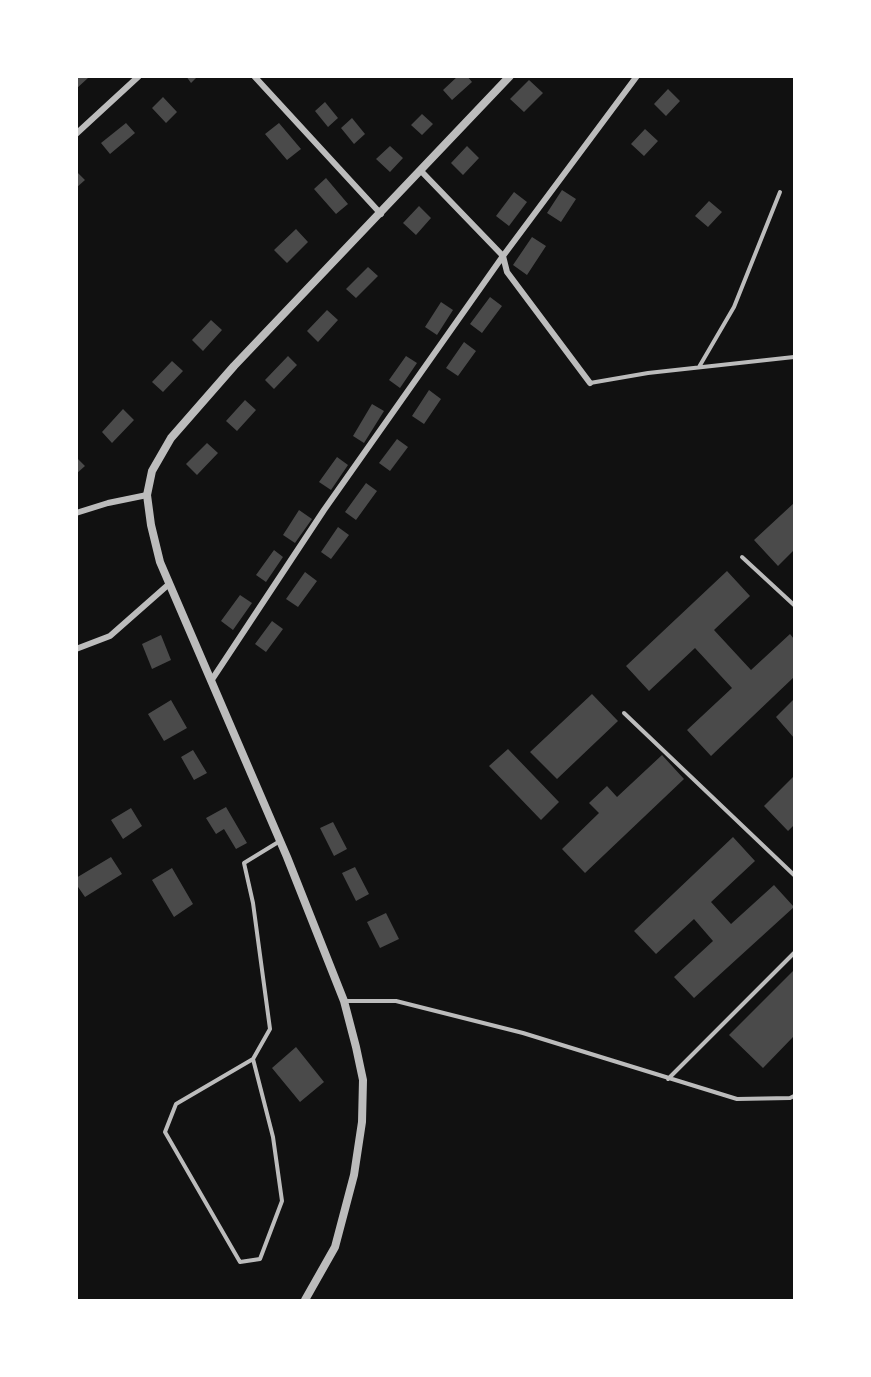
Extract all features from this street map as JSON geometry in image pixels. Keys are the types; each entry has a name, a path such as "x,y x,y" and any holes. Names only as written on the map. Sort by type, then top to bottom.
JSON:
{"street":[{"path":"76,134 139,76"},
{"path":"254,76 381,214"},
{"path":"305,1300 335,1246 354,1175 362,1122 363,1080 344,1001 280,841 160,562 147,495 152,471 171,438 234,366 510,76"},
{"path":"210,682 324,510 502,256 637,76"},
{"path":"421,171 502,256 507,272 590,383"},
{"path":"76,513 108,503 147,495"},
{"path":"76,649 110,636 169,584"}],"lane":[{"path":"699,367 734,307 780,192"},
{"path":"590,383 648,373 795,357"},
{"path":"742,557 795,605"},
{"path":"624,713 795,875"},
{"path":"253,1059 273,1137 282,1201 260,1259 240,1262 165,1132 176,1104 253,1059 270,1029 253,903 244,863 280,841"},
{"path":"668,1079 795,953"},
{"path":"344,1001 396,1001 523,1033 737,1099 795,1096"}],"building":[{"path":"76,76 88,78 76,89"},
{"path":"186,76 198,76 191,83"},
{"path":"458,76 467,76 472,82 452,100 443,90"},
{"path":"529,80 543,93 524,112 510,99"},
{"path":"668,89 680,101 666,116 654,104"},
{"path":"163,97 177,112 166,123 152,108"},
{"path":"325,102 338,118 328,127 315,111"},
{"path":"422,114 433,124 422,135 411,125"},
{"path":"352,118 365,134 354,144 341,128"},
{"path":"126,123 135,133 110,154 101,143"},
{"path":"279,123 301,149 287,160 265,134"},
{"path":"645,129 658,141 644,156 631,144"},
{"path":"390,146 403,158 390,172 376,159"},
{"path":"467,146 479,158 463,175 451,163"},
{"path":"76,171 85,180 76,188"},
{"path":"326,178 348,204 336,214 314,189"},
{"path":"562,190 576,199 561,222 547,213"},
{"path":"514,192 527,202 509,226 496,216"},
{"path":"709,201 722,212 708,227 695,216"},
{"path":"419,206 431,218 416,235 403,223"},
{"path":"296,229 308,242 287,263 274,250"},
{"path":"532,237 546,246 527,275 513,265"},
{"path":"368,267 378,276 356,298 346,289"},
{"path":"490,297 502,306 482,333 470,324"},
{"path":"441,302 453,310 437,335 425,327"},
{"path":"327,310 338,320 318,342 307,331"},
{"path":"211,320 222,330 203,351 192,340"},
{"path":"464,342 476,351 458,376 446,368"},
{"path":"288,356 297,365 274,389 265,380"},
{"path":"406,356 417,363 400,388 389,380"},
{"path":"172,361 183,371 163,392 152,382"},
{"path":"429,390 441,399 424,424 412,416"},
{"path":"245,400 256,410 237,431 226,421"},
{"path":"372,404 384,411 364,443 353,436"},
{"path":"123,409 134,420 112,443 102,432"},
{"path":"397,439 408,447 390,471 379,463"},
{"path":"207,443 218,453 197,475 186,464"},
{"path":"76,457 85,466 76,474"},
{"path":"337,457 348,465 331,490 319,482"},
{"path":"366,483 377,491 356,520 345,512"},
{"path":"794,503 794,550 778,566 754,540"},
{"path":"299,510 312,519 295,543 283,535"},
{"path":"338,527 349,535 331,559 321,552"},
{"path":"274,550 283,557 266,582 256,575"},
{"path":"727,571 750,596 714,630 751,670 790,634 794,639 794,677 711,756 687,730 732,688 695,648 649,691 626,666"},
{"path":"305,572 317,581 298,607 286,599"},
{"path":"240,595 252,603 233,630 221,621"},
{"path":"272,621 283,629 266,652 255,644"},
{"path":"161,635 171,660 152,669 142,644"},
{"path":"592,694 618,721 557,779 530,752"},
{"path":"794,699 794,738 776,717"},
{"path":"171,700 187,728 164,741 148,714"},
{"path":"508,749 559,802 541,820 489,766"},
{"path":"193,750 207,773 194,780 181,757"},
{"path":"662,755 684,779 585,873 562,849 599,813 589,803 607,786 617,797"},
{"path":"794,776 794,825 788,831 764,806"},
{"path":"226,807 247,843 236,849 224,829 216,834 206,818"},
{"path":"131,808 142,826 123,839 111,820"},
{"path":"333,822 347,849 334,856 320,828"},
{"path":"733,837 755,861 711,902 731,924 774,885 794,907 694,998 674,977 713,941 694,919 656,954 634,931"},
{"path":"111,857 122,874 85,897 76,884 76,878"},
{"path":"355,867 369,894 356,901 342,873"},
{"path":"172,868 193,904 174,917 152,880"},
{"path":"386,913 399,939 380,948 367,922"},
{"path":"794,970 794,1036 763,1068 729,1035"},
{"path":"296,1047 324,1082 300,1102 272,1068"}]}
